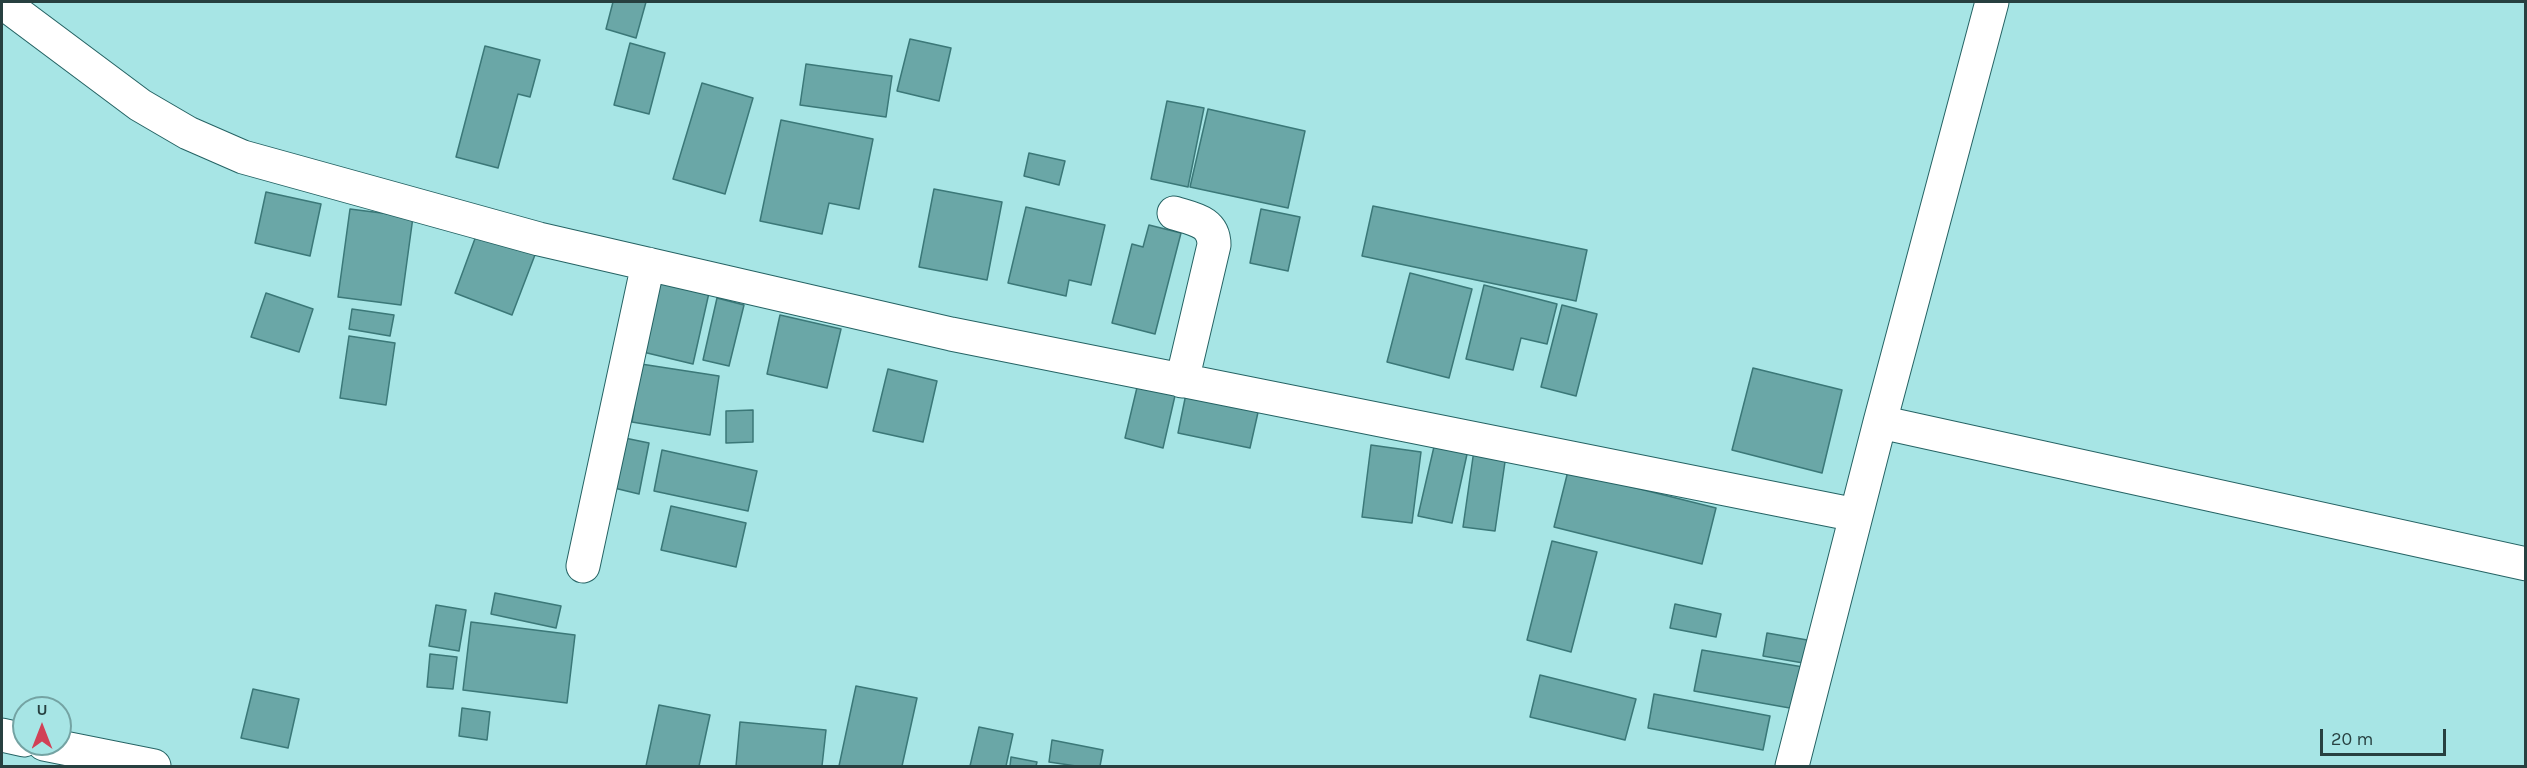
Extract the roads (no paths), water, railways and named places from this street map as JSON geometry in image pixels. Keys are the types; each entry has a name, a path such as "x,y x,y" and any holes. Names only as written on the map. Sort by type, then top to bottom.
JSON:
{"street":[{"path":"1792,766 1880,422 1992,2"},
{"path":"7,11 140,105 188,133 243,157 539,239 939,332 1856,515"},
{"path":"1174,213 1201,221 1209,227 1214,236 1214,246 1182,381"},
{"path":"584,566 648,264"},
{"path":"1880,422 2526,564"},
{"path":"72,750 154,766"}]}
